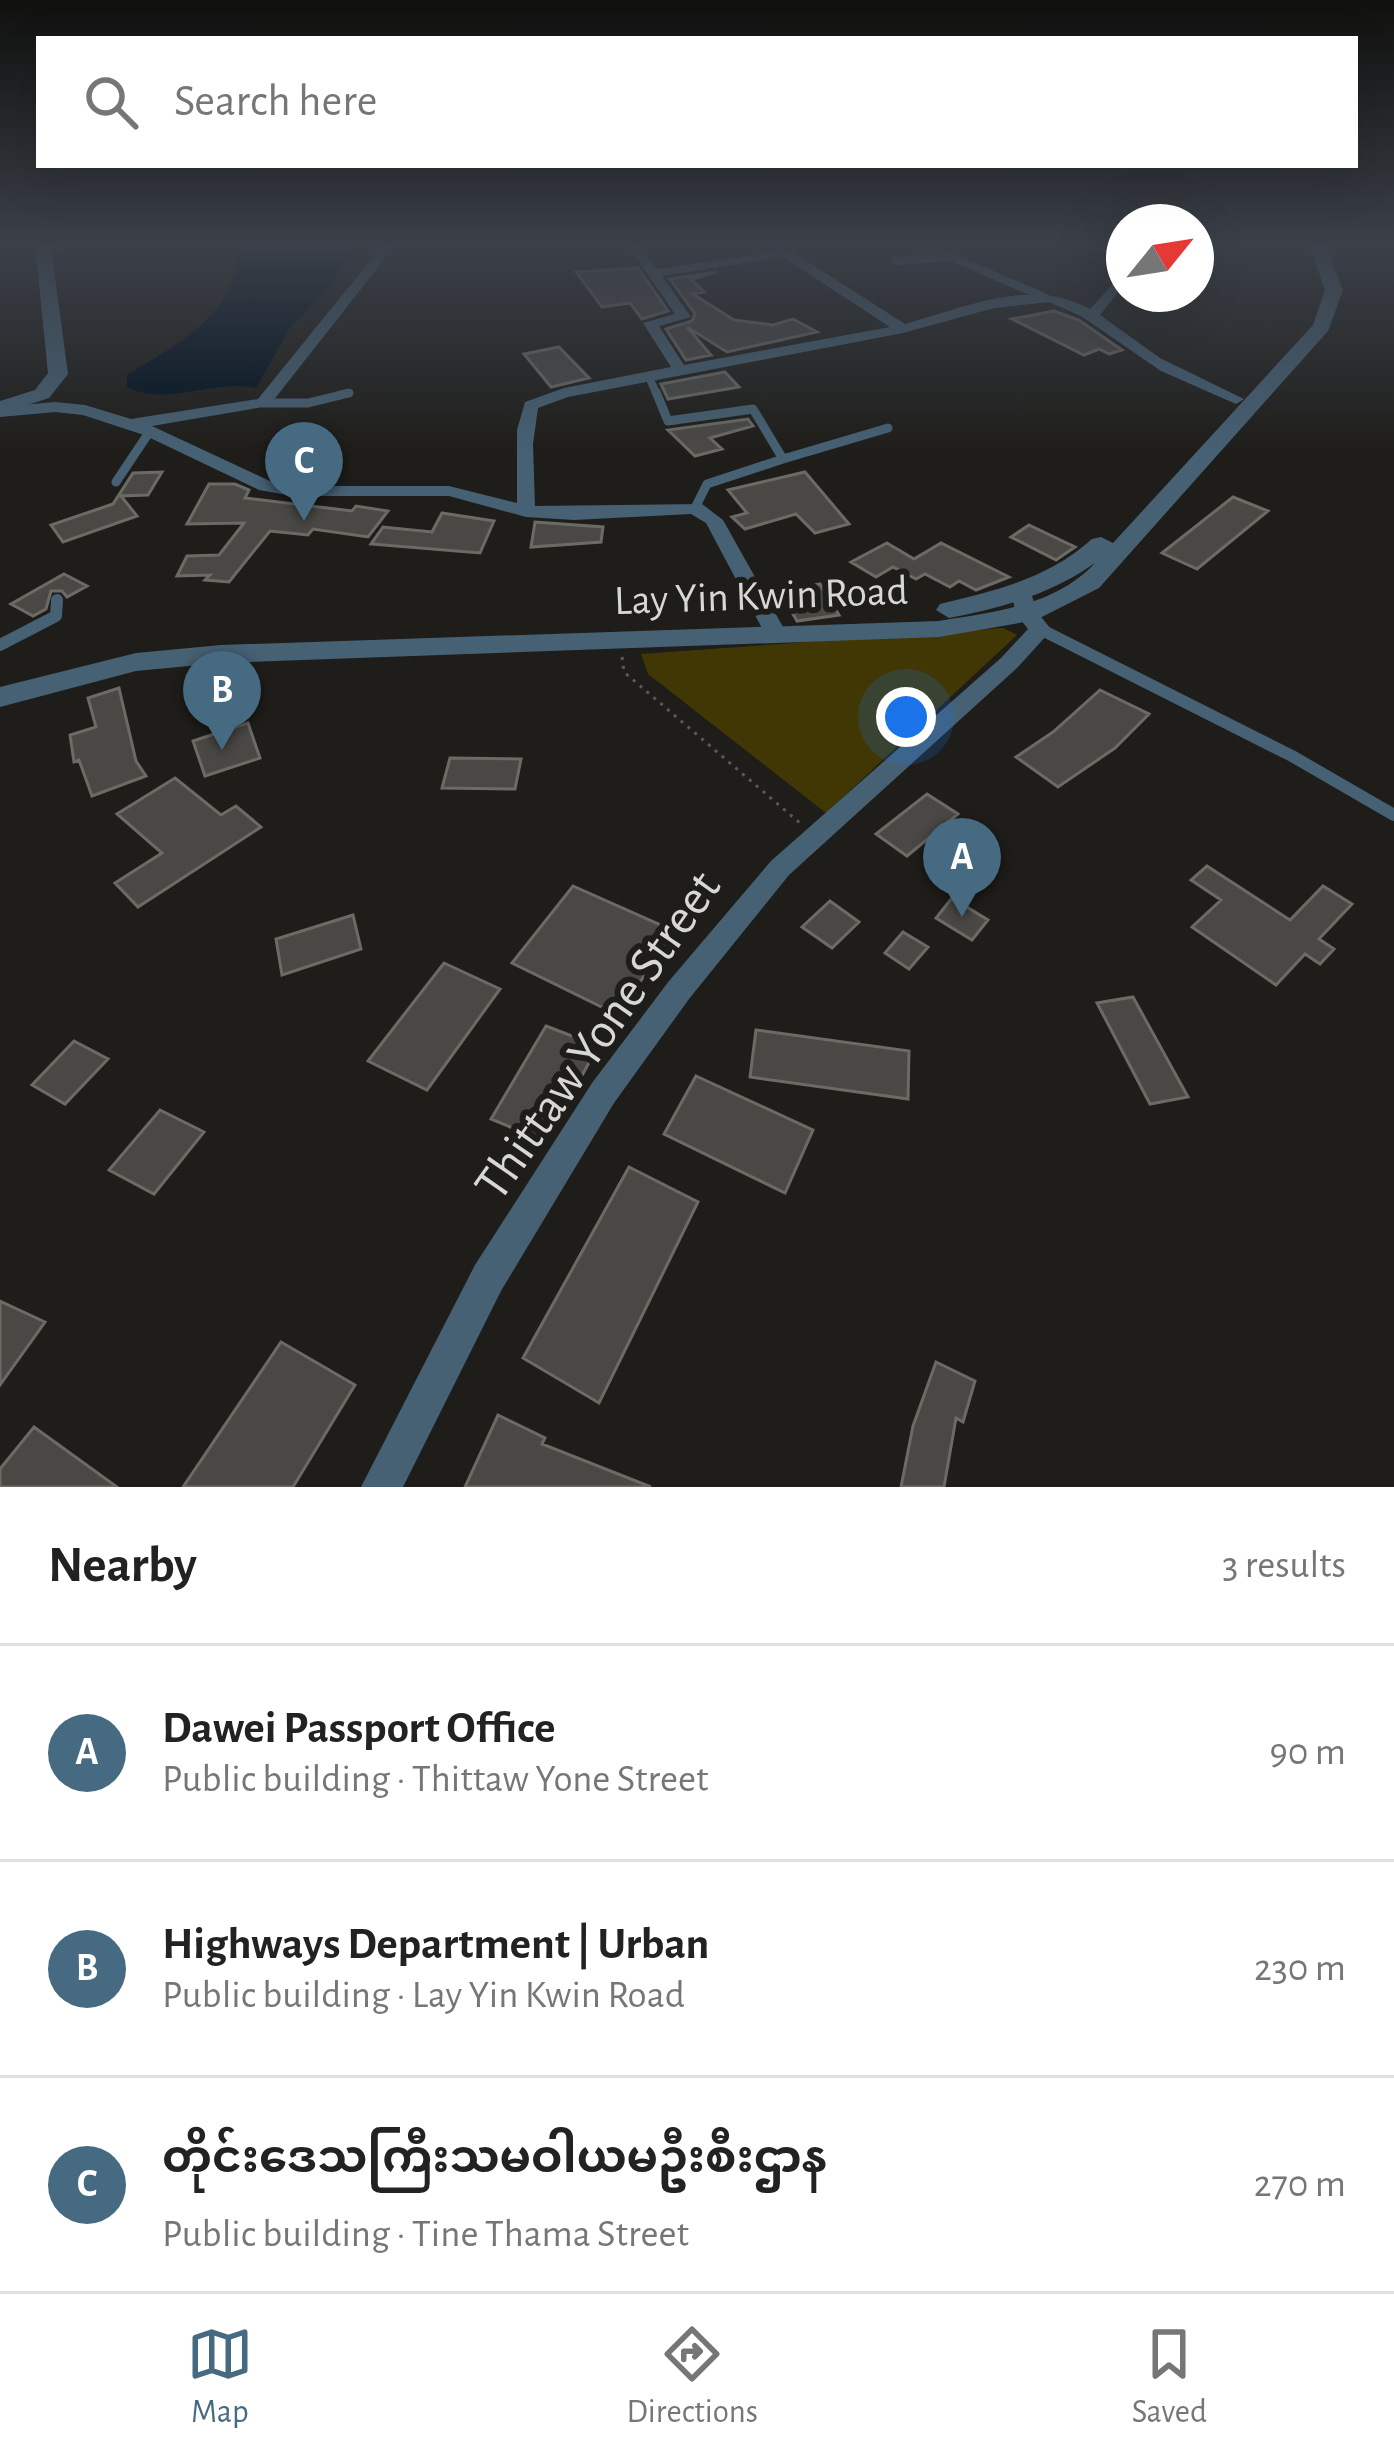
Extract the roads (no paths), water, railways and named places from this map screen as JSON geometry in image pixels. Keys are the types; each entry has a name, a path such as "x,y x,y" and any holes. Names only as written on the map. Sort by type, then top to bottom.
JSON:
{"street":[{"path":"0,410 42,394 58,374 48,316"},
{"path":"140,428 263,403 332,316"},
{"path":"680,370 650,323 684,316"},
{"path":"883,316 903,329"},
{"path":"526,511 529,478 522,426 531,405 564,393 961,316"},
{"name":"Lay Yin Kwin Road","path":"1029,612 1082,562 1312,316"},
{"name":"Lay Yin Kwin Road","path":"0,686 158,648 194,644 939,628 1029,612 1090,583 1322,327 1325,316"},
{"path":"1090,318 1162,365 1236,399"},
{"path":"0,410 55,406 140,428 265,486 293,491 449,491 526,511 574,514 695,508 715,520 774,629"},
{"name":"Thittaw Yone Street","path":"381,1487 488,1278 603,1093 743,907 1009,664 1029,612"},
{"name":"Lay Yin Kwin Road","path":"0,697 136,662 171,658 774,629"}],"lane":[{"path":"649,377 668,421 753,409 783,459"},
{"path":"263,403 308,403 349,393"},
{"path":"116,482 140,428"},
{"path":"695,508 707,484 888,428"},
{"path":"0,645 56,616 57,600"},
{"path":"1029,612 1394,815"}],"water":[{"path":"210,316 301,316 256,388 157,394 127,387 127,375"}],"place":[{"name":"တိုင်းဒေသကြီးသမဝါယမဦးစီးဌာန","path":"304,521"},
{"name":"Highways Department | Urban","path":"222,750"},
{"name":"Dawei Passport Office","path":"962,917"}]}
